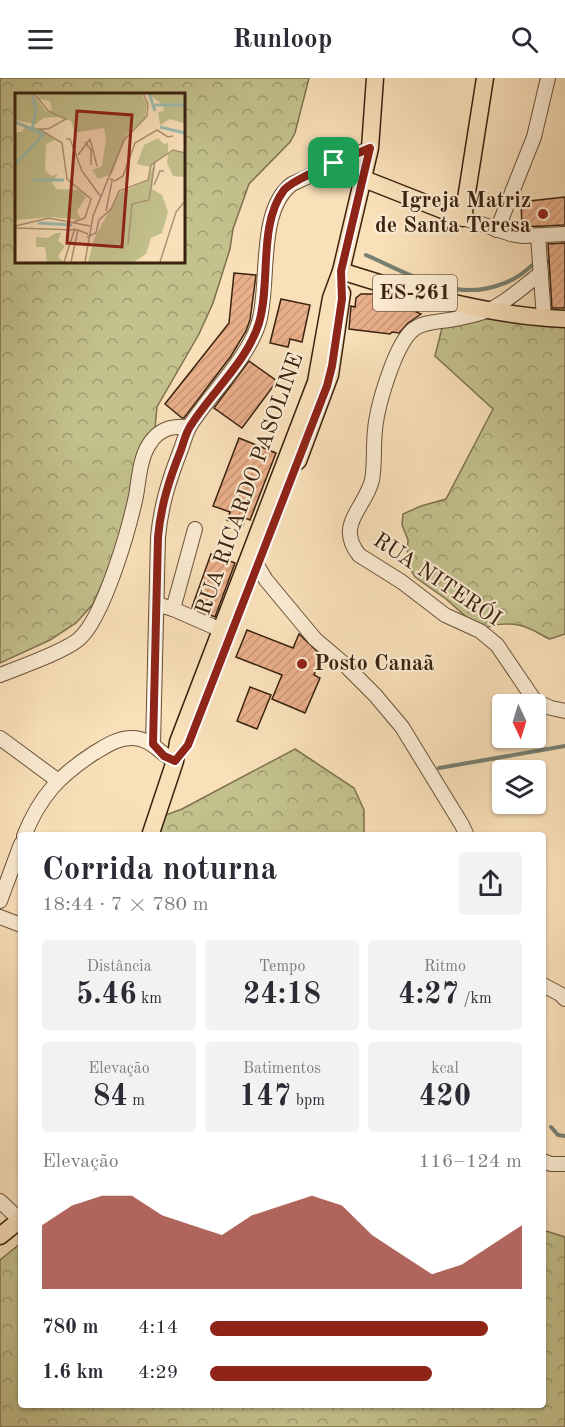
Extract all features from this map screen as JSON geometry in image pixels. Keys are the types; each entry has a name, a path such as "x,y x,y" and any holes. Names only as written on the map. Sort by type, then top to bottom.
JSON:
{"main road":[{"name":"ES-261","path":"375,78 370,148 341,271 396,288 491,309 544,318 565,319"},
{"path":"364,178 463,218 485,78"},
{"name":"RUA RICARDO PASOLINE","path":"175,761 188,745 330,375 342,299 341,271"},
{"name":"RUA RICARDO PASOLINE","path":"175,761 178,742 316,381 331,298 341,271"},
{"path":"151,832 175,761"},
{"path":"0,1236 18,1222"}],"street":[{"path":"497,230 534,138 548,78"},
{"path":"153,744 157,548 161,507 189,427 254,336 264,297 269,233 279,198 292,183 370,148"},
{"path":"463,218 523,236 565,234"},
{"path":"538,236 544,318"},
{"name":"RUA NITERÓI","path":"541,265 491,309 468,317 428,323 414,329 397,351 377,418 371,483 351,520 350,527 351,541 359,555 402,582 445,615 486,636 508,660 535,701 565,711"},
{"path":"0,675 78,640 87,630 98,611 125,542 146,449 165,428 189,427"},
{"path":"173,609 195,529"},
{"path":"258,565 266,580 315,639 375,695 402,727 465,832"},
{"path":"157,604 221,630"},
{"path":"0,738 57,780"},
{"path":"26,832 43,798 57,780 74,766 112,742 133,738 153,744 164,756 175,761"},
{"path":"0,901 18,852"},
{"path":"0,917 18,924"},
{"path":"546,987 565,999"},
{"path":"546,1162 565,1164"},
{"path":"0,1201 18,1218"}],"green space":[{"path":"0,78 309,78 295,133 290,142 249,184 233,229 230,249 213,303 199,334 157,407 154,438 122,538 93,604 76,623 50,640 0,663"},
{"path":"483,318 565,326 565,634 550,639 531,629 510,624 481,630 446,599 415,577 407,563 408,540 402,525 403,514 446,499 493,409 435,356 443,324"},
{"path":"295,749 354,788 364,810 364,832 157,832 163,816 182,809"},
{"path":"546,1231 565,1237 565,1427 0,1427 0,1260 18,1245 18,1408 546,1408"}],"building":[{"name":"Igreja Matriz de Santa Teresa","path":"565,197 565,225 522,227 521,202"},
{"path":"565,243 565,308 552,308 548,244"},
{"path":"234,273 256,275 250,320 231,356 182,418 165,404 229,323"},
{"path":"361,294 379,294 378,297 418,309 416,312 421,314 399,333 349,329 351,306 355,307 356,298"},
{"path":"281,299 310,305 302,342 290,339 288,347 270,343"},
{"path":"249,361 277,381 242,428 214,408"},
{"path":"239,438 276,453 250,520 245,518 243,526 227,520 230,512 213,506"},
{"path":"211,554 235,563 215,617 192,607"},
{"path":"247,630 293,648 299,634 322,656 314,675 320,678 305,713 272,699 282,675 236,657"},
{"path":"250,687 271,695 257,729 237,721"}],"waterway":[{"path":"366,255 414,277 448,288 465,290 502,284 537,262 552,262"},
{"path":"439,768 565,746"},
{"path":"551,1127 558,1135 565,1136"}],"place":[{"name":"Igreja Matriz de Santa Teresa","path":"543,214"},
{"name":"Posto Canaã","path":"302,664"}],"route":[{"path":"370,148 341,271 342,299 330,375 188,745 175,761 164,756 153,744 157,559 161,507 189,427 245,351 259,323 264,297 269,233 279,198 292,183 334,163 370,148"}]}
